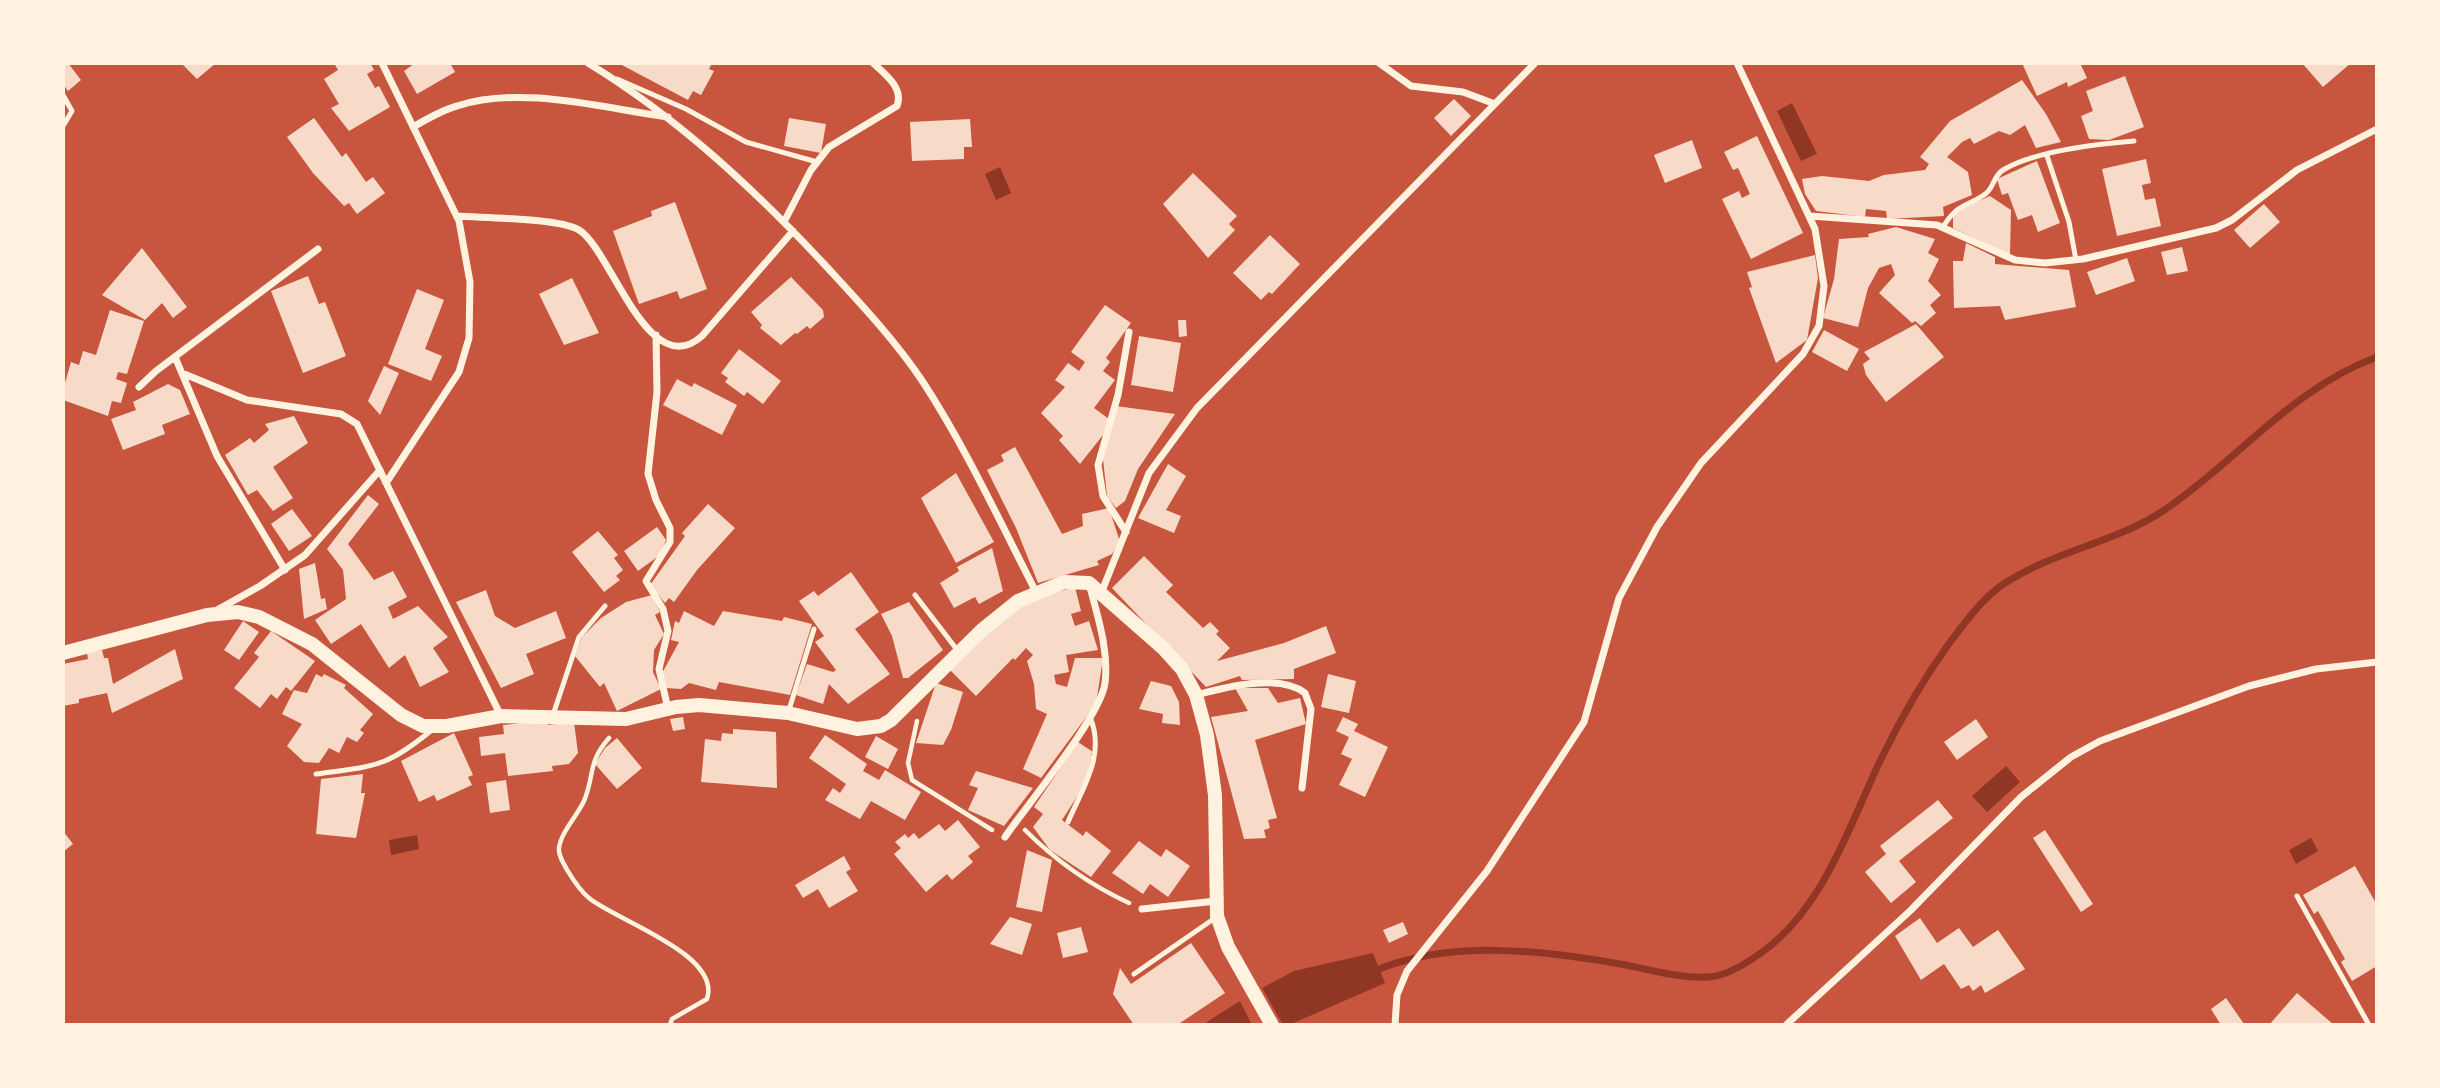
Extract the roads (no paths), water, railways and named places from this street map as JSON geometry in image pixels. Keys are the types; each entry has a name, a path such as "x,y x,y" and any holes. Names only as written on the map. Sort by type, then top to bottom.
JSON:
{"main road":[{"path":"63,653 207,615 248,614 272,623 323,652 401,715 423,726 436,727 500,716 626,719 699,705 788,713 846,727 870,729 891,720 999,615 1036,592 1072,581 1096,587 1164,649 1182,669 1196,695 1207,735 1215,795 1217,916 1241,972 1272,1025"}],"street":[{"path":"382,63 457,216 468,260 470,282 469,338 465,355 451,388 386,483"},
{"path":"588,63 668,117 725,164 793,231 883,330 925,386 1036,592"},
{"path":"784,222 817,162 836,142 883,117 897,106 900,100 895,85 873,63"},
{"path":"1379,63 1411,86 1464,92 1494,104"},
{"path":"1005,837 1097,708 1105,689 1107,666 1096,587 1126,532 1149,473 1197,408 1535,63"},
{"path":"1395,1025 1400,986 1418,955 1487,871 1584,722 1619,598 1664,517 1701,463 1803,354 1815,337 1822,314 1824,286 1821,257 1810,216 1737,63"},
{"path":"413,127 455,106 504,99 564,102 668,117"},
{"path":"1810,216 1914,222 1943,227 2015,260 2045,263 2076,260 2216,228 2239,215 2297,170 2377,129"},
{"path":"457,216 563,225 580,231 600,250 633,312 656,335 678,346 695,342 793,231"},
{"path":"139,387 318,249"},
{"path":"1126,532 1101,490 1098,465 1118,395 1129,332"},
{"path":"656,335 657,392 648,474 656,500 670,528 670,542 646,581 663,609 668,631 659,670 668,710"},
{"path":"175,357 230,479 285,570"},
{"path":"182,373 247,400 351,418 357,424 500,716"},
{"path":"207,615 285,570 316,544 380,470"},
{"path":"1786,1025 1911,910 2021,797 2071,757 2100,741 2249,686 2316,669 2377,662"},
{"path":"1196,695 1241,684 1292,685 1305,693 1311,709 1302,788"},
{"path":"1142,909 1216,901"}],"lane":[{"path":"608,75 677,105 746,142 817,162"},
{"path":"63,95 72,111 63,126"},
{"path":"1943,227 1956,208 1989,191 2002,171 2089,144 2134,141"},
{"path":"2047,156 2069,222 2076,260"},
{"path":"915,595 959,654"},
{"path":"552,717 579,637 605,606"},
{"path":"788,713 814,629"},
{"path":"1068,822 1097,755 1097,739 1090,718"},
{"path":"316,774 373,767 391,761 436,727"},
{"path":"2297,896 2369,1025"},
{"path":"1134,974 1217,916"}],"waterway":[{"path":"1372,972 1432,955 1494,950 1558,955 1698,977 1723,974 1743,965 1783,935 1819,889 1882,757 1913,700 1948,645 1989,596 2024,572 2125,531 2163,511 2190,492 2291,406 2346,371 2377,357"}]}
